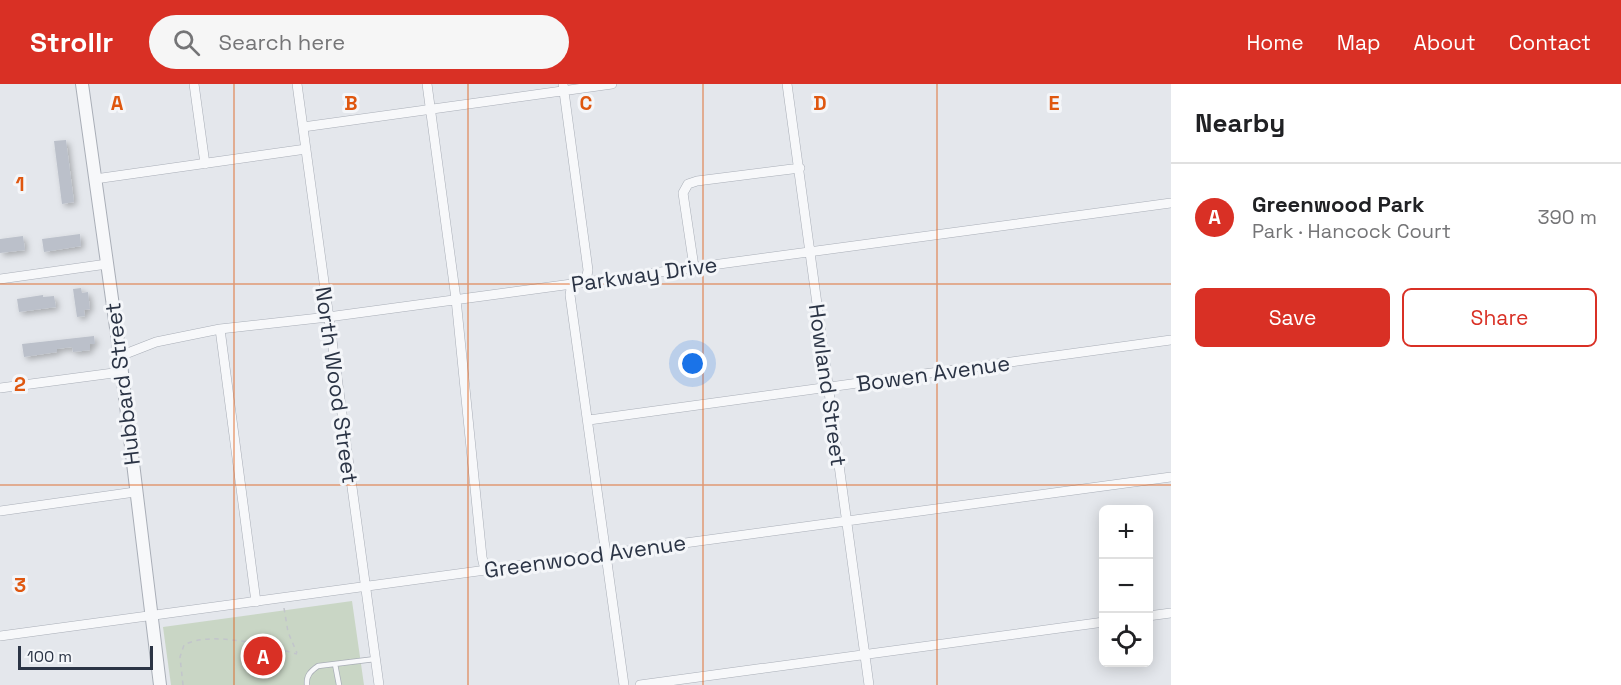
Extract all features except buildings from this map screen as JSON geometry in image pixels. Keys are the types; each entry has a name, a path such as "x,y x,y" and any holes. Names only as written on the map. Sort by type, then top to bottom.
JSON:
{"street":[{"name":"Hubbard Street","path":"82,84 120,356 160,685"},
{"path":"194,84 205,164"},
{"name":"North Wood Street","path":"297,84 379,685"},
{"path":"427,84 456,299 485,570"},
{"path":"303,127 564,87 612,84"},
{"name":"Howland Street","path":"787,84 869,685"},
{"path":"564,87 588,270 586,281"},
{"path":"95,179 306,150"},
{"path":"694,267 683,193 688,184 800,168"},
{"name":"Parkway Drive","path":"120,356 156,342 220,329 328,317 1171,203"},
{"path":"0,279 107,264"},
{"path":"572,283 570,295 624,685"},
{"path":"220,329 256,602"},
{"name":"Bowen Avenue","path":"589,420 1171,340"},
{"path":"0,388 121,372"},
{"name":"Greenwood Avenue","path":"0,636 1171,477"},
{"path":"0,511 135,492"},
{"path":"1153,615 1171,613"},
{"path":"640,685 1099,623"}],"lane":[{"path":"308,685 310,671 318,666 375,659"},
{"path":"335,664 339,685"}],"path":[{"path":"183,685 180,657 184,645 194,639 247,641 297,654 288,632 284,608"}],"green space":[{"path":"352,601 364,685 171,685 163,627"}],"place":[{"name":"Greenwood Park","path":"263,656"}]}
